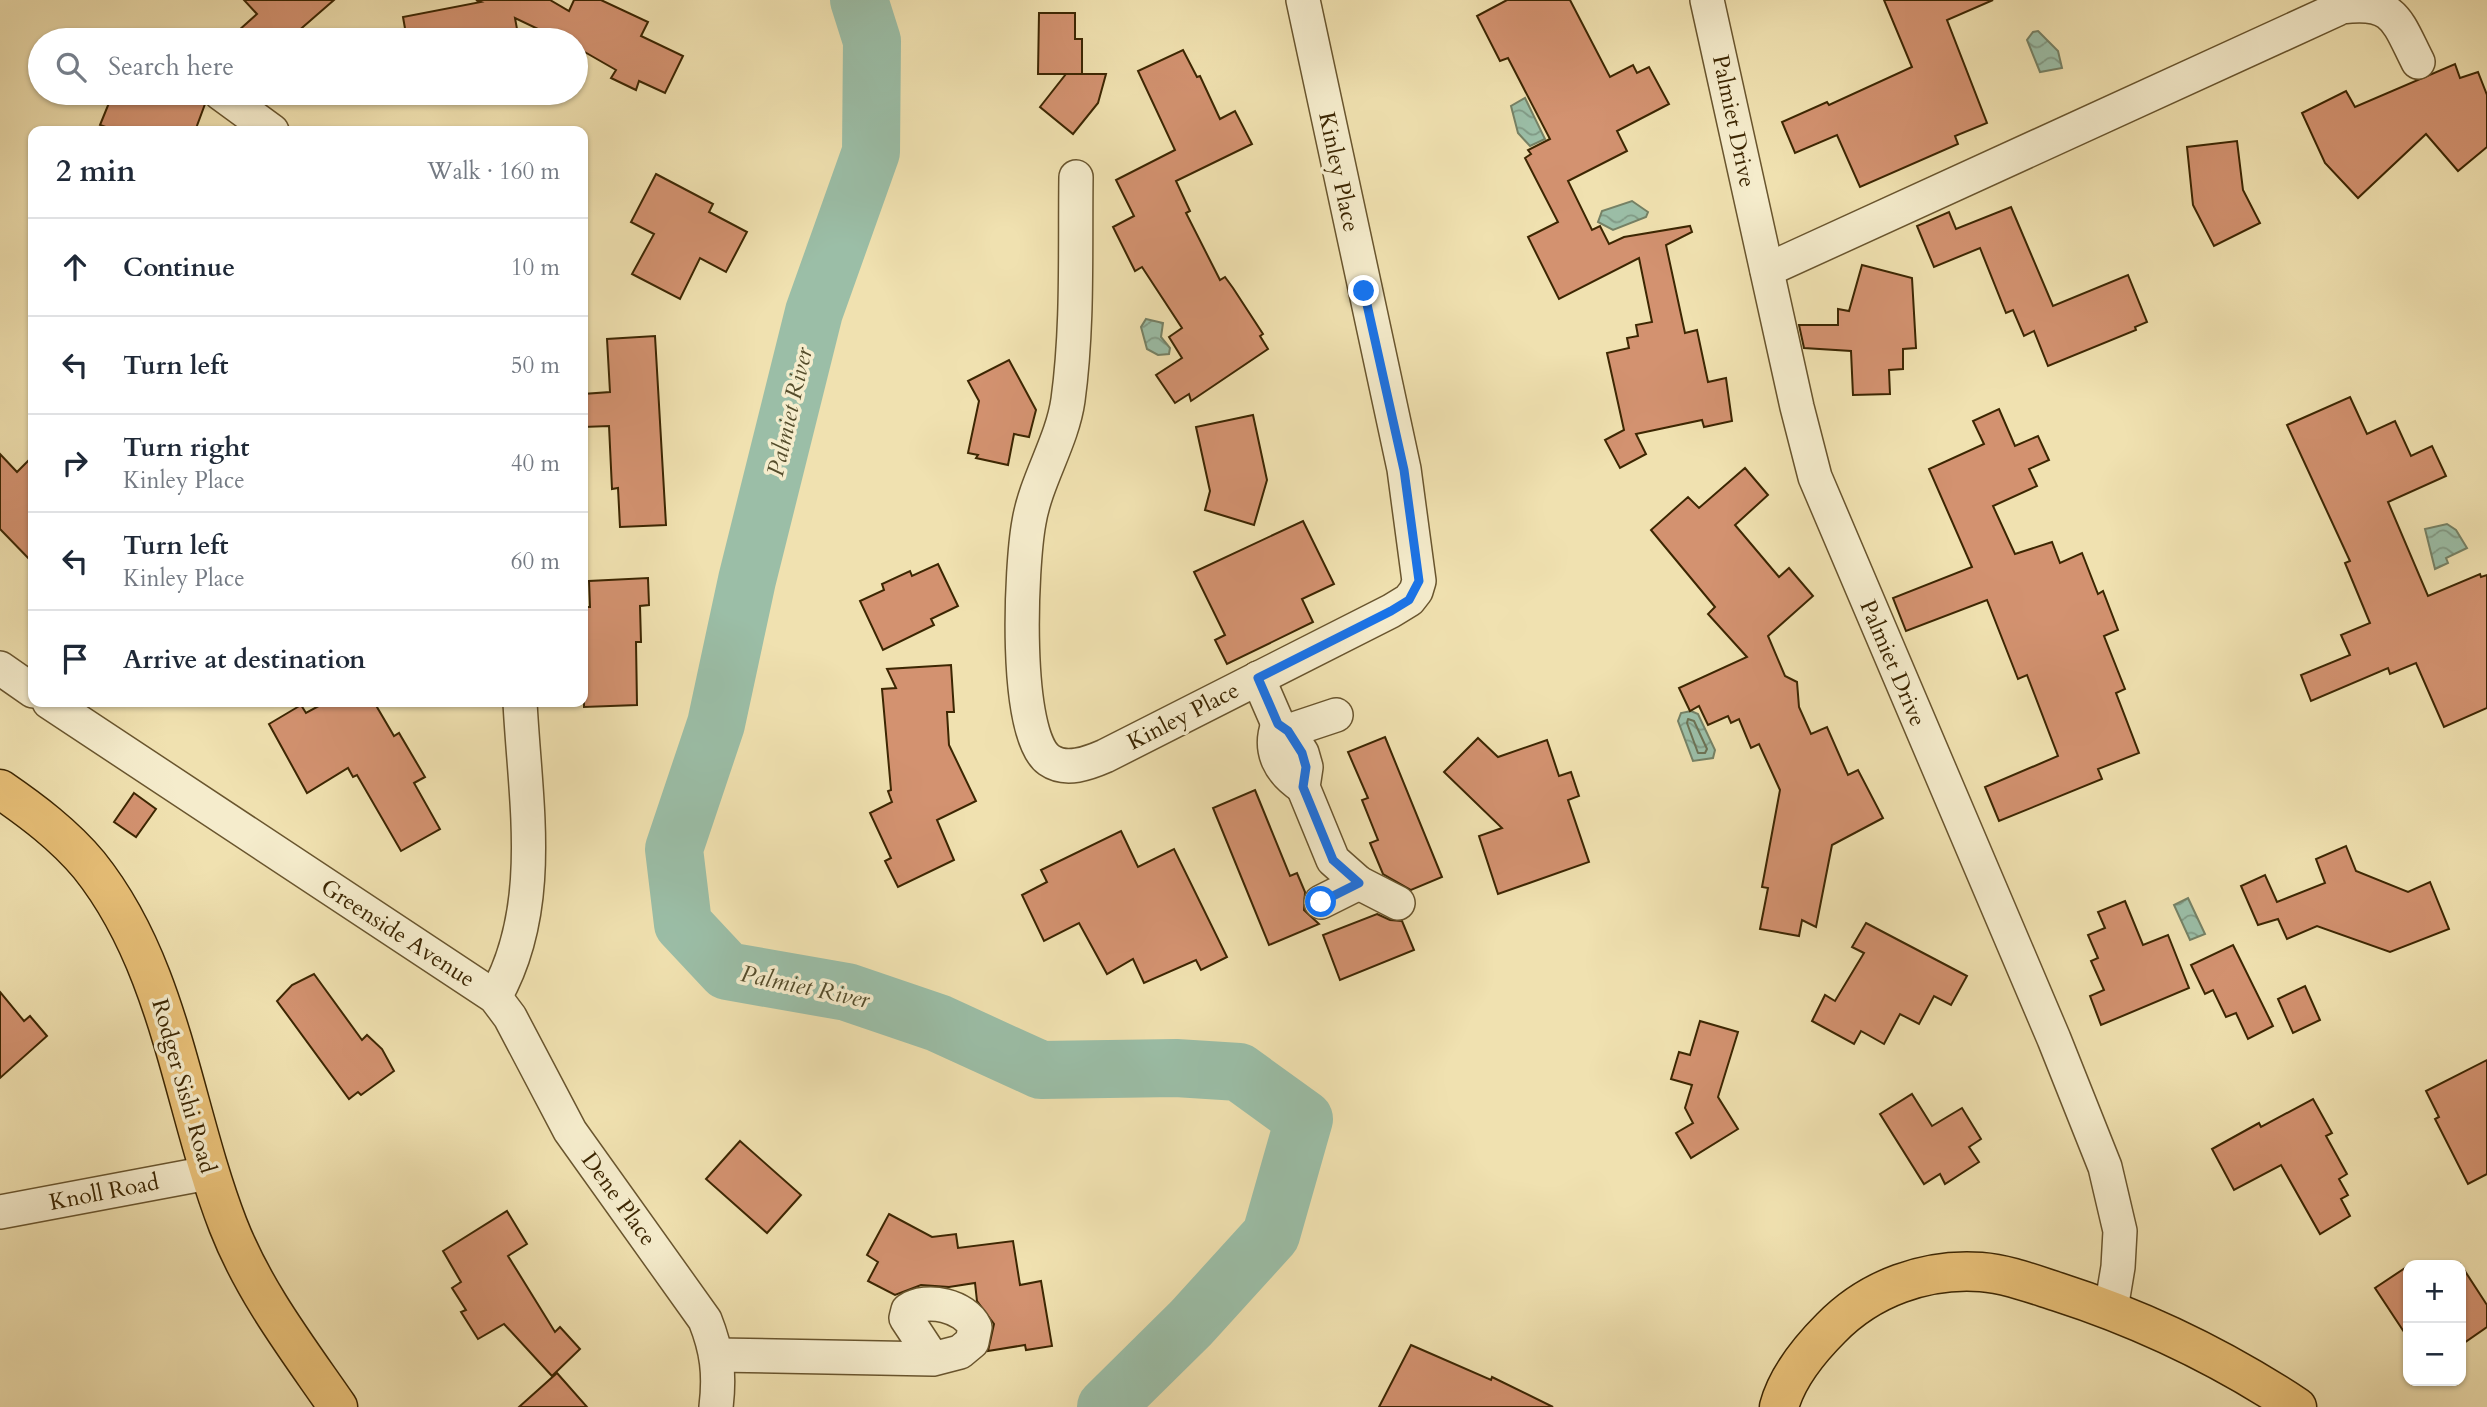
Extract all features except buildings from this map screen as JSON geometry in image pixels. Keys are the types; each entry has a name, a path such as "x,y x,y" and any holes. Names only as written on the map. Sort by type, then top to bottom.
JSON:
{"main road":[{"name":"Rodger Sishi Road","path":"0,789 59,833 89,865 116,903 135,938 155,990 208,1173 230,1229 269,1308 338,1407"},
{"path":"1779,1407 1798,1368 1839,1320 1871,1296 1915,1278 1951,1272 1998,1275 2110,1309 2223,1362 2297,1407"}],"street":[{"name":"Kinley Place","path":"1076,177 1072,357 1067,404 1037,485 1024,564 1025,668 1033,735 1039,750 1058,765 1088,763 1391,611 1409,600 1419,581 1404,470 1303,0"},
{"name":"Palmiet Drive","path":"1707,0 1815,477 2054,1039 2105,1167 2120,1231 2118,1267 2110,1309"},
{"path":"1767,270 2342,7 2365,2 2379,4 2389,11 2418,62"},
{"path":"236,105 265,126"},
{"path":"0,668 28,688"},
{"path":"1258,678 1283,728 1302,753 1306,767 1303,787 1333,860 1359,883 1398,903"},
{"name":"Greenside Avenue","path":"58,707 495,997 514,959 526,910 529,876 520,707"},
{"path":"1283,728 1336,715"},
{"path":"1321,902 1359,883"},
{"name":"Dene Place","path":"495,997 510,1017 576,1140 700,1312 717,1355 720,1379 716,1407"},
{"name":"Knoll Road","path":"0,1212 208,1173"},
{"path":"717,1355 933,1359"}],"water":[{"path":"2038,31 2058,51 2062,68 2040,72 2027,40 2033,32"},
{"path":"1525,98 1545,139 1530,146 1518,133 1511,106"},
{"path":"1632,201 1648,212 1646,217 1613,230 1598,222 1602,211"},
{"path":"1146,319 1163,323 1161,337 1170,348 1169,354 1158,355 1147,349 1141,327"},
{"path":"2447,524 2456,530 2467,548 2446,558 2448,563 2435,569 2425,529"},
{"path":"1691,711 1698,714 1715,750 1713,758 1693,761 1678,721 1681,713"},
{"path":"2188,898 2205,934 2190,940 2174,905"}],"waterway":[{"name":"Palmiet River","path":"859,0 872,41 871,152 814,312 747,580 716,724 674,849 683,924 727,971 847,992 938,1023 1041,1070 1176,1068 1239,1072 1304,1119 1271,1235 1191,1323 1106,1407"}],"route":[{"path":"1321,902 1359,883 1342,871 1333,860 1303,787 1306,767 1302,753 1288,731 1278,724 1258,678 1391,611 1409,600 1419,581 1404,470 1364,291"}]}
